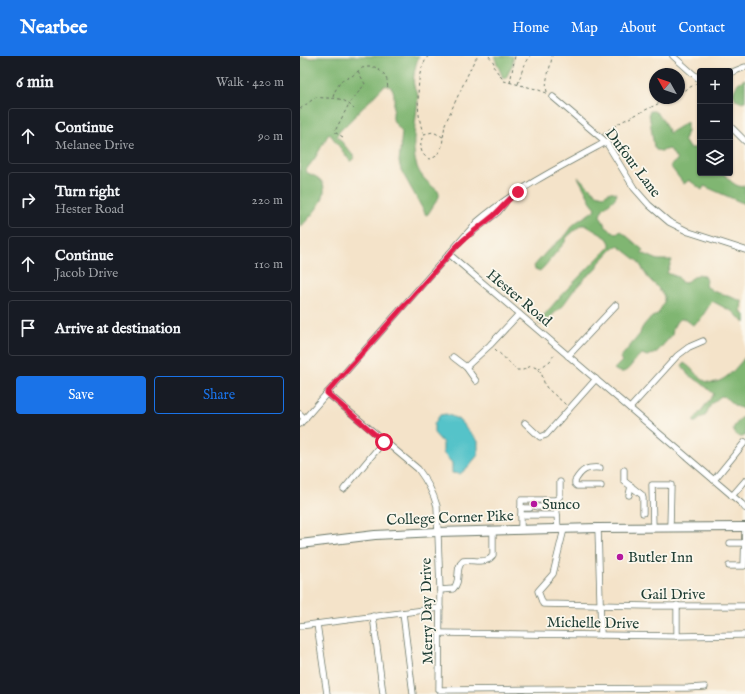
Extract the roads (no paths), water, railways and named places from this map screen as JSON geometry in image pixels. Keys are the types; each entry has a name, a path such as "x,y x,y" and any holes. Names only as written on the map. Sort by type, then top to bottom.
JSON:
{"highway":[{"name":"College Corner Pike","path":"300,544 375,535 437,532 598,528 745,527"}],"street":[{"path":"674,56 697,78"},
{"path":"733,72 745,67"},
{"name":"Dufour Lane","path":"553,97 606,142 634,188 649,205 669,222 689,232 745,250"},
{"path":"733,129 745,140"},
{"path":"300,424 448,254 464,238 498,212 509,198 534,181 606,142"},
{"name":"Hester Road","path":"448,254 630,408 745,508"},
{"path":"568,356 616,305"},
{"path":"466,368 519,314"},
{"path":"630,408 677,356 689,347 703,341"},
{"path":"453,357 466,368 476,381"},
{"path":"525,423 537,435 543,437 596,379"},
{"name":"Merry Day Drive","path":"327,393 418,469 427,481 434,496 437,506 440,590 439,690 705,687"},
{"path":"300,414 305,419"},
{"path":"344,489 384,442"},
{"path":"714,480 745,442"},
{"path":"600,468 585,469 575,481 575,484 577,486 601,486"},
{"path":"624,470 624,480 642,495 642,513"},
{"path":"732,496 745,481"},
{"path":"560,482 560,496 556,500 556,507 561,529"},
{"path":"653,528 652,485 671,485 670,528"},
{"path":"629,495 631,486"},
{"path":"521,530 521,500 556,500"},
{"path":"538,507 556,507"},
{"path":"521,508 530,508"},
{"path":"521,514 557,515"},
{"path":"729,566 744,566 745,527"},
{"path":"598,528 601,635"},
{"name":"Gail Drive","path":"561,529 553,574 538,591 543,604 600,606 745,606"},
{"path":"440,590 453,589 457,586 459,566 463,561 487,560 491,558 493,554 493,531"},
{"path":"730,543 744,543"},
{"path":"677,605 677,636"},
{"path":"300,626 440,608"},
{"path":"403,613 413,694"},
{"path":"373,616 383,694"},
{"path":"317,624 327,694"},
{"name":"Michelle Drive","path":"440,633 677,636 745,635"}],"water":[{"path":"446,414 458,419 478,441 478,455 460,474 452,473 452,463 443,453 443,443 434,433 434,424 440,415"}],"place":[{"name":"Sunco","path":"534,504"},
{"name":"Butler Inn","path":"620,557"}]}
